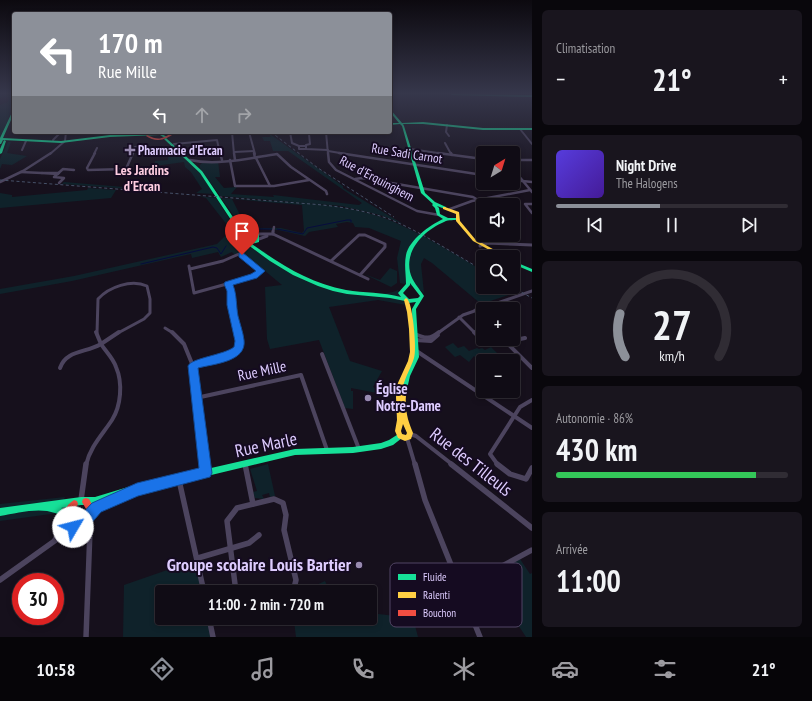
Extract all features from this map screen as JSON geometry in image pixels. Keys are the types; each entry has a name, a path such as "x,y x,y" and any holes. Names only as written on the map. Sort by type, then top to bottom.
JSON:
{"main road":[{"path":"0,153 2,140 9,124"},
{"path":"2,140 12,124"},
{"path":"402,124 424,197 436,206 440,221 412,246 407,258 408,284 400,294 405,299 410,309 414,337"},
{"path":"436,124 483,129 532,129"},
{"path":"159,141 172,134"},
{"path":"2,140 65,142 110,136 164,137 198,168 237,225 241,235 241,241 263,253 286,271 312,283 346,292 383,295 414,302 419,300"},
{"path":"153,137 153,140 172,145"},
{"path":"421,188 429,199 457,212 459,216 458,218 467,234 481,245"},
{"path":"439,213 447,208"},
{"path":"439,213 458,224 469,238 488,249"},
{"path":"437,224 458,218"},
{"path":"237,225 258,238 263,253"},
{"path":"241,235 248,232"},
{"path":"249,244 258,238"},
{"path":"520,265 532,271"},
{"path":"407,270 412,282 422,296 414,308 414,350 412,360 400,384 399,404 401,422 398,431 400,436 409,436 402,415 403,393 409,371 416,359 414,350"},
{"path":"383,295 394,294 411,287 418,290"},
{"path":"399,428 407,428"},
{"name":"Rue Marle","path":"0,512 81,501 95,501 137,489 295,452 359,449 386,445 397,440 400,436"},
{"name":"Rue Marle","path":"86,518 99,506 137,489"},
{"path":"81,501 90,508 86,518 76,525 69,524 67,518 70,507 81,501"},
{"name":"Rue Marle","path":"40,507 61,509 67,518"}],"street":[{"path":"447,125 446,132 449,136"},
{"path":"520,129 532,144"},
{"path":"53,140 59,134"},
{"path":"0,182 51,153 65,142 66,134"},
{"path":"232,134 235,160"},
{"path":"250,134 255,158 270,186"},
{"name":"Rue Sadi Carnot","path":"290,134 292,143 306,148 476,174"},
{"path":"306,148 310,144 309,134"},
{"name":"Rue d'Erquinghem","path":"326,134 329,162 335,169 422,212 439,213"},
{"path":"172,145 216,140 218,141 222,160"},
{"path":"22,150 26,141"},
{"path":"445,142 452,155"},
{"path":"96,148 87,169 101,171 126,169 135,147 140,146"},
{"path":"234,152 254,151"},
{"path":"410,151 476,158"},
{"path":"194,155 220,153"},
{"path":"190,160 204,162 235,160 276,154 285,160 285,163 291,168 326,191 326,194"},
{"path":"230,160 234,186 270,186 309,180"},
{"path":"520,160 532,160"},
{"path":"528,160 530,164"},
{"path":"198,168 199,164 204,162"},
{"path":"59,183 64,178 54,177 58,173 63,169 74,170"},
{"path":"20,172 58,173"},
{"path":"490,198 531,191 520,177"},
{"path":"355,179 364,178 473,197 476,199"},
{"path":"520,181 532,182"},
{"path":"447,208 476,201"},
{"path":"532,204 525,204 532,213"},
{"path":"457,212 461,205"},
{"path":"273,234 274,226"},
{"path":"258,238 273,234"},
{"path":"258,238 273,234 368,279"},
{"path":"331,262 361,234 385,244 385,247 360,275"},
{"path":"488,249 496,243"},
{"path":"481,245 496,243 532,245"},
{"path":"239,254 261,271 254,276 228,284 194,293 190,268 223,261 239,254"},
{"path":"60,368 63,359 67,355 84,352 101,344 119,331 149,315 149,290 146,284 138,283 117,288 106,292 99,298 97,333 101,344 112,357 116,366 120,401 115,416 89,456 86,464 84,491 81,501"},
{"path":"193,366 231,355 239,348 240,341 231,305 232,291 228,284"},
{"path":"414,337 431,341 438,333 459,317 500,301 532,291"},
{"path":"459,317 476,334"},
{"path":"165,328 172,331 184,343 193,366 206,473"},
{"path":"520,340 526,338"},
{"path":"510,346 532,368"},
{"path":"414,350 532,428"},
{"path":"322,354 359,449"},
{"name":"Rue Mille","path":"196,398 301,375 327,450"},
{"path":"532,400 521,406 490,454 492,459 517,478 526,479 532,468"},
{"path":"409,436 425,500 451,563"},
{"name":"Rue des Tilleuls","path":"409,436 416,436 532,528"},
{"path":"245,464 253,504"},
{"path":"179,480 192,543 198,558 203,585"},
{"path":"235,585 227,521 235,509 274,499 279,500 284,505 286,515 284,530 296,580 295,585"},
{"path":"51,543 60,533 67,518"},
{"path":"86,518 90,530 86,637"},
{"path":"0,580 76,525"},
{"path":"198,558 249,543 259,535"},
{"path":"508,563 532,550"},
{"path":"210,625 213,637"},
{"path":"476,627 480,637"}],"shaded area":[{"path":"0,124 6,124 0,138"},
{"path":"269,134 343,186 343,188 403,224 380,215 341,206 220,196 200,168 202,163 218,161 220,177 215,177 224,188 237,187 231,194 274,197 273,195 359,205 362,203 288,151 273,151 270,141 264,141 262,137 271,137"},
{"path":"8,142 11,142 7,153 27,156 12,165 2,164 0,169 0,159"},
{"path":"170,148 176,150 189,160 201,174 214,194 196,193 202,189 191,172 185,167 184,162 155,166 155,161 168,160 169,151 171,150"},
{"path":"64,182 160,190 62,184"},
{"path":"88,188 116,190 111,198 0,208 0,193 12,195 12,197 87,190"},
{"path":"198,196 216,198 238,232 234,238 238,245 254,249 259,253 264,251 276,261 308,279 347,291 366,294 384,294 398,290 406,305 378,300 329,307 350,361 382,371 373,387 382,394 351,388 351,391 353,391 353,409 345,408 319,340 270,349 267,339 265,287 282,285 246,255 234,254 232,252 221,257 218,252 192,258 191,254 72,281 0,294 0,289 74,276 217,244 231,230 206,198"},
{"path":"221,198 324,205 365,212 397,223 422,235 476,267 476,294 512,294 487,302 479,302 424,258 421,264 424,293 416,287 400,283 397,258 401,241 369,228 355,227 353,223 347,222 336,224 338,227 309,232 305,236 278,230 249,228 281,228 302,233 304,231 302,205 232,199 240,215 236,216 244,227 241,226"},
{"path":"390,268 397,271 397,283 391,287 364,274 380,280"},
{"path":"453,343 458,348 464,346 469,351 477,348 482,348 485,350 491,347 498,354 476,354 476,358 474,356 469,362 460,355 455,357 445,347"},
{"path":"268,464 275,496 270,497 269,493 262,495 264,499 255,498 253,492 257,491 250,469"},
{"path":"65,497 58,513 0,521 0,504"},
{"path":"520,559 530,574 532,573 532,637 526,637 519,627 522,627 522,563 513,563"},
{"path":"196,560 201,585 155,585 155,625 208,625 211,637 123,637 124,585"},
{"path":"325,581 327,585 316,585"},
{"path":"377,614 390,615 390,627 415,627 418,637 296,637 294,625 377,625"}],"waterway":[{"path":"277,229 303,234 307,228 347,220 351,220 351,222"},
{"path":"258,229 271,229"},
{"path":"231,238 235,235"},
{"path":"141,264 213,247 217,248 221,254 226,246"}],"railway":[{"path":"274,134 318,168 394,217"},
{"path":"0,180 311,204 350,209 370,213 401,224 425,236 476,266"},
{"path":"520,291 532,298"}],"traffic: fast":[{"path":"0,143 8,124"},
{"path":"392,124 399,124"},
{"path":"401,124 423,193 434,203 445,208"},
{"path":"430,124 483,129 532,129"},
{"path":"0,139 61,142 110,136 160,134 166,137"},
{"path":"165,139 201,172 239,229 241,235"},
{"path":"0,153 5,141"},
{"path":"434,205 437,208 438,214 449,220 457,219"},
{"path":"419,300 408,301 400,293 408,284 408,255 410,249 418,238 424,233 441,221 447,219"},
{"path":"250,232 258,235 258,241 249,244 241,241 241,235 250,232"},
{"path":"249,244 295,274 320,285 347,292 390,296 404,299"},
{"path":"520,265 532,271"},
{"path":"404,389 407,376 416,357 414,309 422,296 412,282 407,270"},
{"path":"40,507 81,501 95,501 128,491 295,452 353,450 381,446 391,443 400,436"},
{"path":"0,512 45,507 54,508 61,511 66,516"}],"traffic: slow":[{"path":"444,208 458,213 458,221 474,240 492,250"},
{"path":"404,389 403,411 405,422 410,433 409,437 405,438 400,436 398,431 400,420 399,391 413,352 408,305 406,300"},
{"path":"89,515 99,506 127,494"}],"traffic: jam":[{"path":"147,136 157,140 172,134"},
{"path":"74,504 67,515 68,523 74,526 83,522 87,517 90,508 86,502"}],"place":[{"name":"Pharmacie d'Ercan","path":"130,150"},
{"name":"Église Notre-Dame","path":"368,398"},
{"name":"Groupe scolaire Louis Bartier","path":"359,565"}],"district":[{"name":"Les Jardins d'Ercan","path":"142,178"}],"route":[{"path":"73,527 85,521 97,507 137,489 206,473 193,366 231,355 239,348 240,341 231,305 232,291 228,284 254,276 261,271 242,255"}]}
